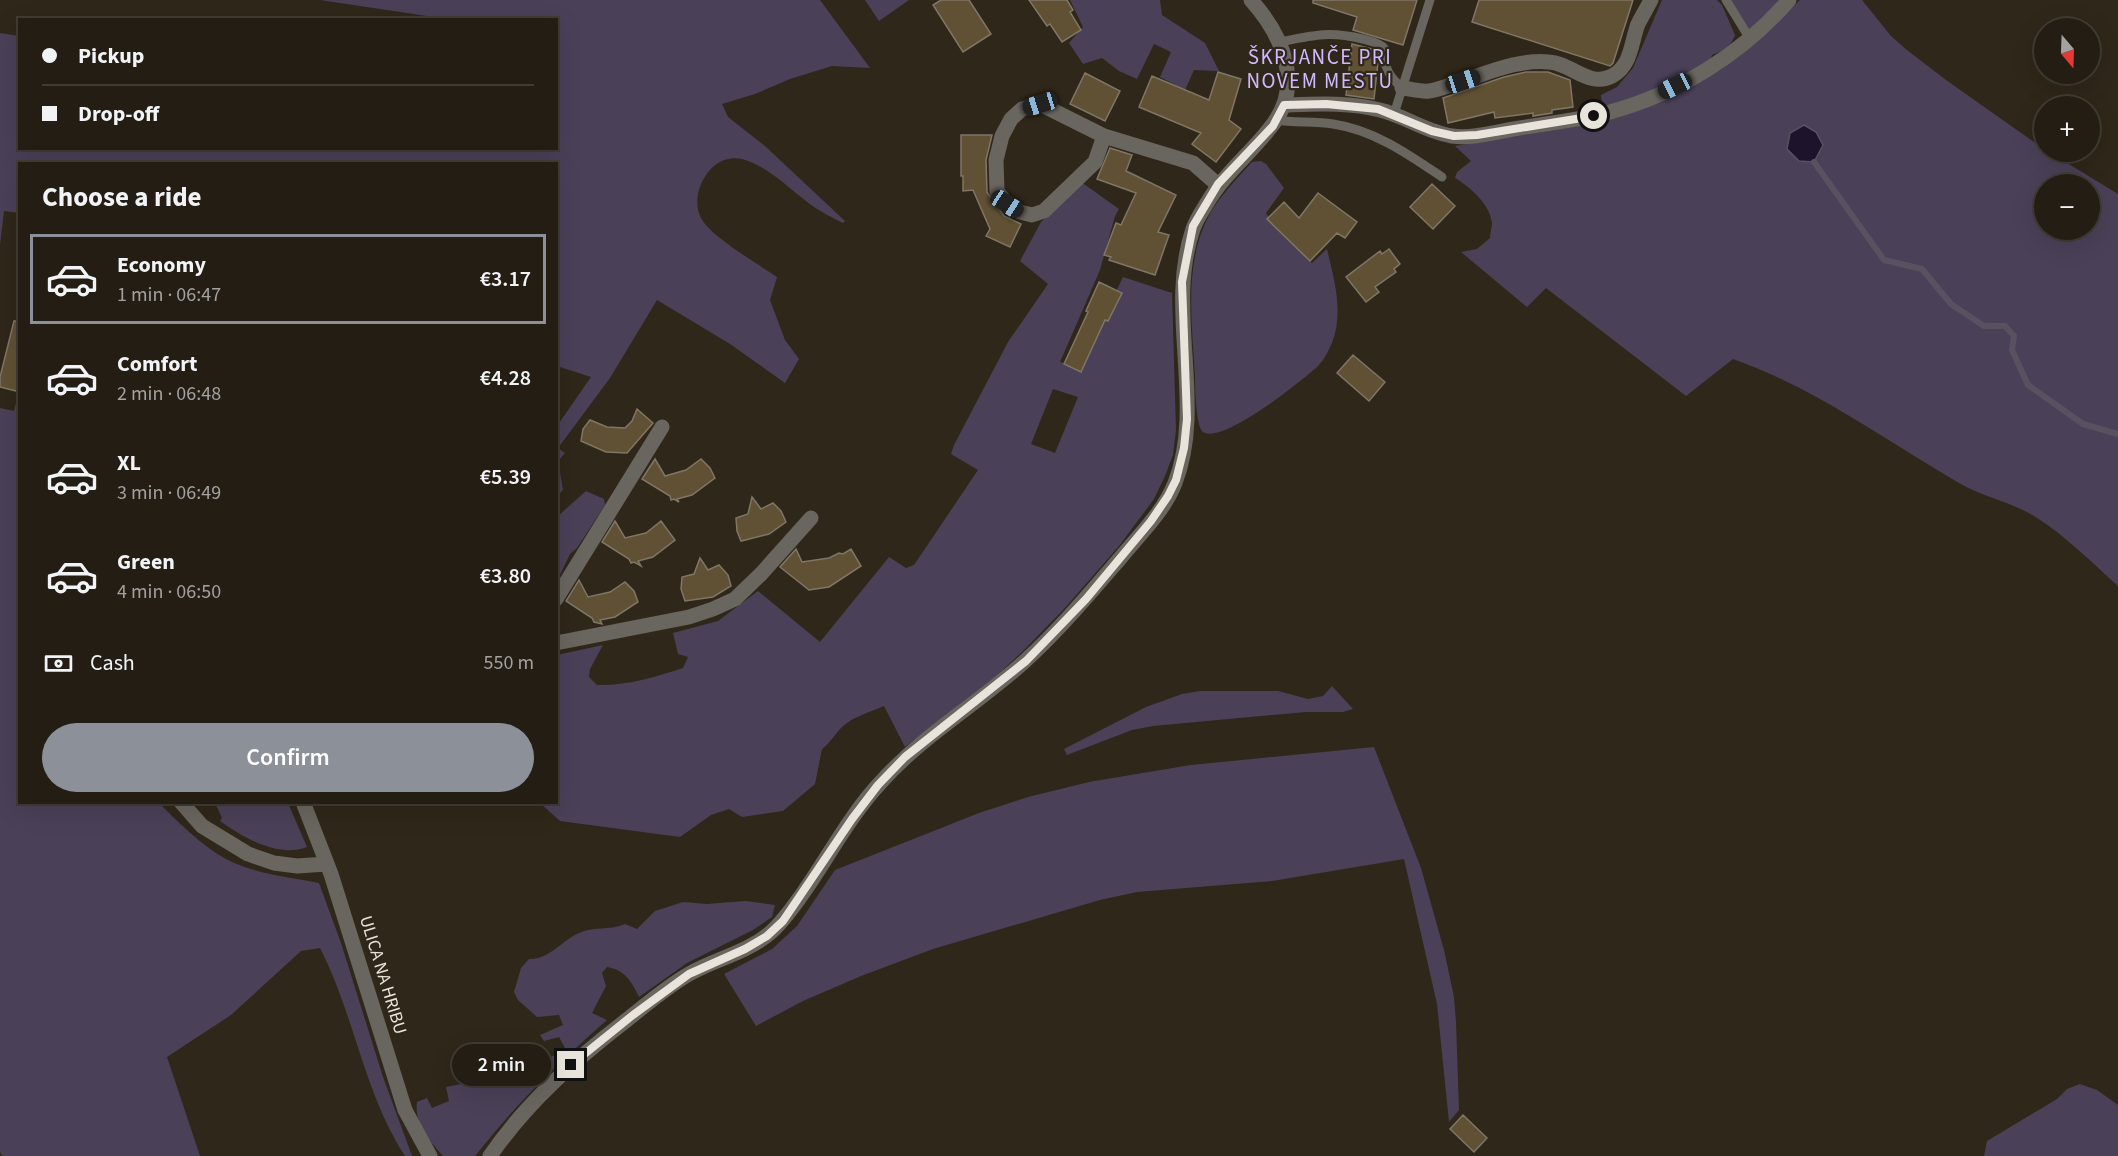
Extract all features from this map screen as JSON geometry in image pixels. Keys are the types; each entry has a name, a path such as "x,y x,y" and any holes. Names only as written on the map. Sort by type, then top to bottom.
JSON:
{"street":[{"path":"490,1156 505,1134 556,1078 602,1039 689,974 745,949 767,936 783,921 852,819 878,785 905,757 1026,661 1086,599 1151,521 1168,496 1176,480 1184,448 1187,419 1181,302 1185,264 1193,226 1218,184 1273,126 1284,105 1289,81 1287,62 1280,42 1251,0"},
{"path":"1402,88 1429,92 1516,64 1534,62 1550,62 1566,66 1579,74 1598,80 1611,76 1627,61 1639,24 1651,0"},
{"path":"1284,105 1355,106 1394,114 1432,131 1454,136 1477,135 1577,120 1645,101 1708,70 1770,22 1789,0"},
{"path":"1104,136 1095,162 1044,211 1032,215 1020,212 1007,204 997,191 996,160 1002,136 1011,119 1022,110 1040,104 1104,136 1193,163 1218,184"},
{"path":"558,595 662,427"},
{"path":"558,643 689,617 735,600 811,518"},
{"path":"183,804 202,826 248,854 297,866 327,864"},
{"name":"ULICA NA HRIBU","path":"304,804 327,864 405,1110 430,1156"}],"lane":[{"path":"1394,114 1430,0"},
{"path":"1726,0 1750,39"},
{"path":"1280,42 1319,34 1341,34 1371,41 1383,46 1387,52 1386,64 1390,76 1402,88"},
{"path":"1276,120 1329,123 1364,131 1413,157 1442,177"}],"shaded area":[{"path":"320,0 820,0 870,68 832,66 722,104 728,117 765,146 845,221 843,223 817,209 762,167 737,158 724,160 712,167 702,181 697,199 701,218 714,233 777,277 770,300 785,340 799,359 785,383 730,344 657,300 610,378 558,448 558,425 591,377 558,366 558,162 18,162 18,213 4,211 0,245 0,33 18,36 18,150 558,150 558,18 440,18"},
{"path":"865,0 909,0 879,21"},
{"path":"1070,0 1160,0 1162,15 1205,43 1219,71 1194,70 1185,90 1160,77 1171,52 1154,44 1137,79 1119,71 1102,58 1083,64 1069,43 1083,27"},
{"path":"1662,0 1717,0 1722,5 1735,35 1731,43 1712,55 1710,61 1672,84 1603,108 1601,95 1617,87 1633,68"},
{"path":"1729,0 1782,0 1748,31"},
{"path":"1800,0 1862,0 1891,36 1907,50 2034,142 2034,162 2065,162 2085,174 2034,174 2034,240 2100,240 2100,183 2118,194 2118,586 2067,540 2034,516 1959,483 1849,416 1792,385 1733,359 1686,396 1546,288 1527,307 1461,252 1477,249 1490,238 1492,223 1483,203 1473,191 1455,178 1457,172 1471,161 1455,146 1598,123 1658,103 1699,82 1758,41"},
{"path":"1804,125 1816,132 1823,145 1814,162 1799,161 1787,149 1790,133"},
{"path":"1261,161 1266,164 1284,188 1266,213 1272,222 1312,263 1327,249 1337,296 1336,331 1324,358 1310,373 1261,410 1225,430 1211,434 1202,431 1197,413 1191,312 1193,268 1204,226 1214,207 1252,162"},
{"path":"1081,182 1119,209 1100,270 1060,362 1080,367 1123,277 1172,293 1176,430 1173,455 1154,499 1119,546 1064,609 1022,652 996,676 905,747 884,706 845,724 822,749 815,784 783,811 742,817 729,809 711,815 680,837 560,821 541,804 558,804 558,655 603,645 590,669 589,677 597,685 651,678 683,668 688,657 678,654 673,633 718,621 758,591 820,642 889,557 906,568 914,565 978,470 951,454 954,445 1008,342 1048,284 1020,261 1041,222","holes":["1053,389 1078,397 1055,453 1031,444"]},
{"path":"16,403 18,404 18,804 160,804 182,826 226,859 260,872 319,883 341,943 383,1077 412,1156 405,1156 379,1106 342,999 320,948 301,951 231,1015 167,1057 200,1156 2,1156 0,1152 0,408 14,411"},
{"path":"558,448 565,453 558,461"},
{"path":"558,461 563,490 558,495"},
{"path":"586,491 604,499 605,505 577,548 570,554 558,579 558,516"},
{"path":"1332,686 1353,709 1343,712 1306,712 1153,726 1132,730 1067,755 1064,749 1146,707 1182,694 1200,691 1278,691 1308,699 1323,696"},
{"path":"1374,747 1421,868 1444,950 1454,997 1459,1110 1449,1122 1437,1004 1404,859 1272,881 1137,892 1100,900 933,949 803,1001 756,1026 724,974 772,949 797,926 835,870 979,813 1028,797 1089,782 1191,765"},
{"path":"215,804 288,804 307,847 296,850 273,848 250,840 220,821 222,818"},
{"path":"746,901 775,905 772,917 753,930 687,963 639,997 627,978 619,971 607,967 602,973 606,986 592,1013 607,1020 538,1085 475,1156 443,1156 428,1138 420,1125 417,1102 427,1098 432,1108 449,1101 446,1087 466,1083 480,1086 501,1084 565,1048 559,1037 544,1041 540,1035 563,1025 559,1015 537,1017 518,1000 514,992 521,968 529,959 543,956 584,931 625,924 637,929 655,911 683,902 707,904"},
{"path":"2080,1084 2097,1090 2118,1105 2118,1156 1984,1156 1987,1141 2057,1099 2067,1089"}],"building":[{"path":"941,0 969,0 991,34 963,52 933,5"},
{"path":"1029,0 1067,0 1073,10 1070,12 1081,30 1062,42 1050,24 1047,26"},
{"path":"1313,0 1417,0 1403,45 1353,30 1357,17 1313,3"},
{"path":"1479,0 1633,0 1613,63 1610,66 1472,22"},
{"path":"1352,44 1379,53 1374,99 1346,95"},
{"path":"1218,72 1241,79 1229,120 1241,129 1216,162 1192,144 1201,133 1139,107 1152,76 1209,100"},
{"path":"1526,72 1548,72 1570,80 1573,107 1533,116 1533,113 1495,118 1494,112 1448,123 1443,98 1504,77"},
{"path":"1085,73 1120,91 1105,121 1070,104"},
{"path":"961,135 992,135 986,160 987,192 1004,216 1021,224 1010,247 986,236 990,229 973,190 963,191"},
{"path":"1110,148 1132,155 1126,171 1176,195 1158,232 1169,235 1155,275 1109,260 1111,257 1104,255 1116,223 1121,225 1136,193 1097,179"},
{"path":"1432,184 1455,206 1433,229 1410,207"},
{"path":"1318,193 1357,222 1345,238 1337,233 1310,261 1267,219 1284,202 1299,218"},
{"path":"1389,249 1400,264 1394,269 1396,272 1375,287 1379,292 1366,302 1346,277 1380,251 1382,254"},
{"path":"1099,282 1122,293 1108,321 1105,320 1081,372 1064,364"},
{"path":"14,321 18,321 18,392 0,387 0,377"},
{"path":"1353,355 1385,382 1369,401 1337,373"},
{"path":"637,409 653,423 627,453 606,452 581,441 583,429 590,420 607,427 625,428 632,421"},
{"path":"655,459 665,476 686,470 701,459 710,468 715,478 692,495 677,499 679,502 671,500 670,496 642,479"},
{"path":"752,497 761,509 773,503 781,511 786,522 769,534 741,541 736,518 748,514"},
{"path":"615,521 625,538 646,533 661,521 675,540 653,557 638,561 641,566 634,562 631,563 629,559 602,542"},
{"path":"796,549 802,562 829,558 851,549 861,566 829,587 809,590 780,567"},
{"path":"700,558 708,570 719,565 728,575 731,586 713,597 685,601 681,589 682,577 694,574"},
{"path":"579,580 588,597 610,592 625,582 634,591 638,602 615,617 600,620 602,624 594,622 592,618 566,601"},
{"path":"1463,1115 1487,1138 1474,1152 1450,1129"}],"waterway":[{"path":"1814,162 1884,260 1922,269 1951,304 1984,326 2005,326 2014,336 2012,350 2028,385 2083,424 2118,434"}],"district":[{"name":"ŠKRJANČE PRI NOVEM MESTU","path":"1320,69"}],"route":[{"path":"571,1065 648,1003 689,974 745,949 767,936 783,921 852,819 878,785 905,757 1026,661 1086,599 1151,521 1176,480 1184,448 1187,419 1181,302 1182,282 1193,226 1218,184 1273,126 1284,105 1326,104 1378,109 1432,131 1454,136 1477,135 1594,116"}]}
